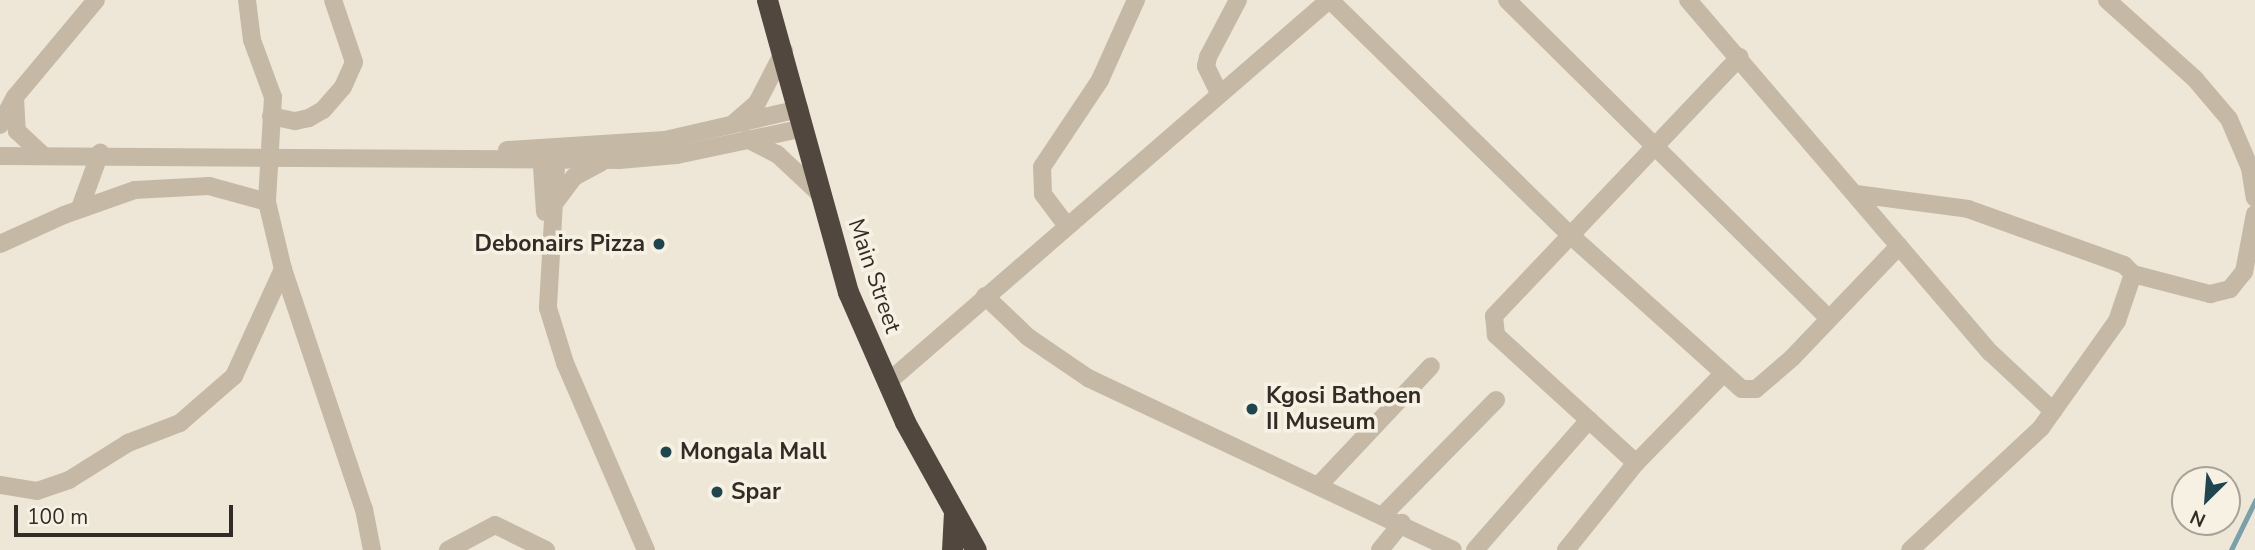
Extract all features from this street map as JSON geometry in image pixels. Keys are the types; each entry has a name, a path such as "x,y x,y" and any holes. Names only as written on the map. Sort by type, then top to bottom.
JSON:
{"highway":[{"name":"Main Street","path":"767,0 784,51 819,193 848,292 887,383 976,550"},
{"path":"952,550 953,510"}],"street":[{"path":"0,125 15,97 96,0"},
{"path":"247,0 252,40 273,96 267,202 282,269 364,509 372,550"},
{"path":"271,116 295,121 323,110 352,71 347,33 333,0"},
{"path":"1067,226 1043,194 1042,167 1100,80 1136,0"},
{"path":"1219,93 1206,66 1208,57 1238,0"},
{"path":"887,383 1219,93 1330,0 1569,234 1742,389 1756,388 1829,319 1899,246"},
{"path":"1507,0 1829,319"},
{"path":"2107,0 2195,79 2229,119 2250,168 2255,198"},
{"path":"1697,3 1899,246 1992,353 2053,411"},
{"path":"731,125 757,103 784,51"},
{"path":"1636,463 1493,330 1497,310 1740,57"},
{"path":"15,97 17,131 41,153"},
{"path":"0,156 100,153 489,160 549,156 665,140 731,125 802,118"},
{"path":"328,158 456,149 607,161 677,155 747,139 802,118"},
{"path":"747,139 777,154 819,193"},
{"path":"80,208 100,153"},
{"path":"549,156 550,243 547,295 556,340 646,550"},
{"path":"489,160 522,170 550,198"},
{"path":"550,198 574,177 607,161"},
{"path":"0,244 80,208 135,190 209,186 267,202"},
{"path":"1856,194 1968,209 2124,265 2133,274 2210,293 2230,289 2244,272 2255,214"},
{"path":"0,485 37,491 69,480 128,443 180,423 234,376 282,269"},
{"path":"1910,550 2033,438 2117,321 2133,274"},
{"path":"985,296 1028,337 1088,378 1384,513 1453,550"},
{"path":"1319,485 1431,366"},
{"path":"1566,550 1636,463 1723,374"},
{"path":"1384,513 1496,400"},
{"path":"1475,550 1588,420"},
{"path":"1380,550 1402,523"},
{"path":"448,550 495,525 546,550"}],"waterway":[{"path":"2231,550 2255,501"}],"place":[{"name":"Debonairs Pizza","path":"659,244"},
{"name":"Kgosi Bathoen II Museum","path":"1252,409"},
{"name":"Mongala Mall","path":"666,452"},
{"name":"Spar","path":"717,492"}]}
